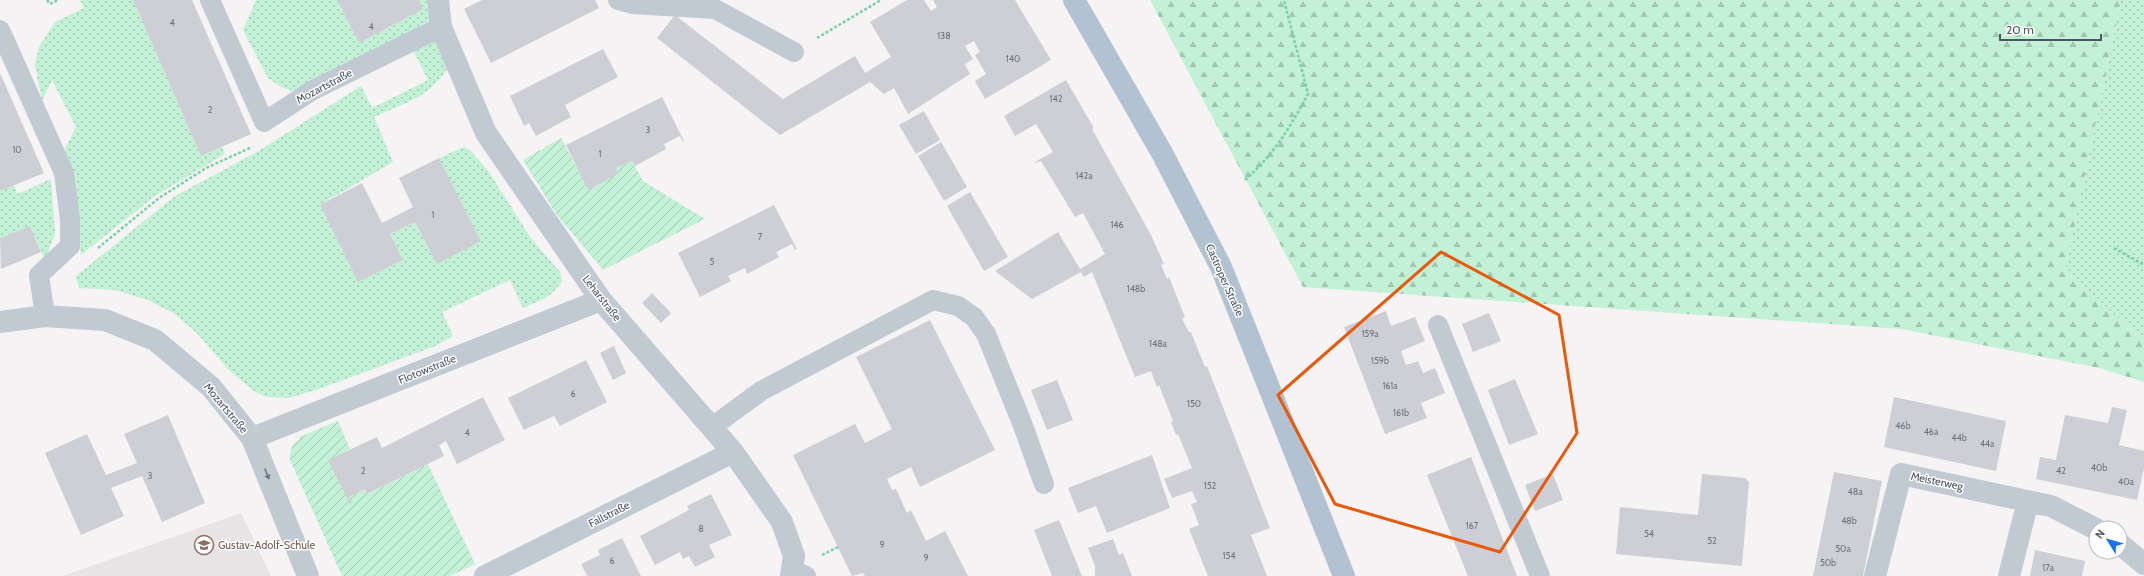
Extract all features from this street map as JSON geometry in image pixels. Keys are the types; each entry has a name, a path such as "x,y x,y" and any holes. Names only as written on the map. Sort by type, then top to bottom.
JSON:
{"main road":[{"name":"Castroper Straße","path":"1074,0 1162,153 1221,267 1344,576"}],"street":[{"name":"Leharstraße","path":"438,0 441,27 486,133 601,300 733,452 782,522 794,556 796,574"},
{"name":"Flotowstraße","path":"252,438 601,300"},
{"name":"Mozartstraße","path":"0,322 45,316 105,320 155,340 212,387 252,438 308,576"},
{"name":"Fallstraße","path":"486,576 733,452"},
{"name":"Meisterweg","path":"1875,576 1901,474 2051,506 2088,525"},
{"path":"2010,576 2028,501"},
{"path":"2128,551 2144,564"}],"lane":[{"path":"210,0 264,122"},
{"path":"618,0 632,4 715,9 794,52"},
{"name":"Mozartstraße","path":"264,122 313,90 441,27"},
{"path":"0,30 64,173 70,220 70,246 39,275 45,316"},
{"path":"712,427 761,391 933,300 958,306 974,317 986,334 1022,423 1044,484"},
{"path":"1438,325 1540,576"}],"path":[{"path":"47,0 50,4 58,0"},
{"path":"794,52 881,0"},
{"path":"1245,180 1262,165 1284,137 1308,94 1284,0"},
{"path":"97,248 159,198 199,172 272,138 264,122"},
{"path":"2114,248 2144,265"}],"highlighted area":[{"path":"1441,252 1559,315 1577,433 1500,552 1335,504 1278,395"}],"shaded area":[{"name":"Gustav-Adolf-Schule","path":"241,513 271,576 63,576"}],"green space":[{"path":"80,0 133,0 201,156 222,147 225,154 155,196 81,255 78,220 65,149 76,127 52,80 42,101 35,65 39,47 55,22 84,8"},
{"path":"256,0 337,0 359,43 423,9 419,0 427,0 428,11 432,20 296,92 281,87 268,78 243,30"},
{"path":"1150,0 2121,0 2065,271 2144,341 2144,382 2099,368 1901,329 1303,287"},
{"path":"2121,0 2144,0 2144,341 2065,271"},
{"path":"409,42 440,42 451,63 443,75 427,91 408,102 374,117 393,162 320,205 358,282 403,260 390,234 415,222 437,263 481,241 439,158 464,147 471,151 489,172 530,237 560,272 562,281 549,295 540,301 523,308 510,280 442,312 453,336 435,346 319,389 289,398 267,397 257,393 227,368 197,333 175,314 148,300 115,290 79,288 76,276 175,196 257,152 361,86 372,108 428,80"},
{"path":"561,138 588,189 618,174 616,168 632,161 643,181 705,219 603,270 557,215 523,160"},
{"path":"51,179 55,234 45,260 30,226 0,238 0,191 14,185 17,194"},
{"path":"338,421 350,449 329,460 350,504 352,503 349,497 365,489 368,494 428,464 475,564 450,576 342,576 290,460 292,448 300,439 299,437"}],"building":[{"path":"133,0 192,0 251,134 201,156"},
{"path":"337,0 419,0 423,9 359,43"},
{"path":"482,0 595,0 599,8 491,63 464,9"},
{"path":"907,0 924,0 931,11 937,7 933,0 1015,0 1051,60 985,99 975,81 986,74 975,55 980,52 974,41 965,46 973,59 965,64 970,74 908,114 894,88 884,94 870,82 780,135 657,38 675,15 783,99 855,56 865,73 891,57 870,22"},
{"path":"603,49 618,77 565,105 571,117 536,136 529,123 524,126 510,96"},
{"path":"0,73 44,173 0,191"},
{"path":"1066,80 1094,128 1092,129 1151,235 1164,264 1161,265 1167,279 1169,277 1185,317 1182,319 1189,332 1191,332 1205,367 1207,366 1270,528 1251,535 1267,576 1208,576 1189,529 1199,525 1191,504 1197,502 1192,491 1172,498 1164,479 1192,468 1178,434 1176,435 1171,422 1173,421 1159,385 1157,387 1151,371 1135,377 1092,272 1084,277 1081,272 1032,299 995,271 1058,232 1080,269 1105,254 1083,213 1075,217 1041,161 1033,163 1053,152 1036,124 1015,136 1004,116"},
{"path":"662,97 684,141 683,142 680,136 664,144 666,149 635,166 632,161 616,168 618,174 588,190 566,145"},
{"path":"924,111 940,140 916,154 899,125"},
{"path":"941,142 967,187 944,201 918,156"},
{"path":"439,158 481,241 437,264 415,222 390,234 403,260 358,282 320,205 362,183 382,223 413,207 399,178"},
{"path":"970,192 1008,257 984,271 947,206"},
{"path":"774,205 797,249 795,250 792,244 776,252 779,257 747,274 745,268 728,276 731,281 700,297 678,253"},
{"path":"30,226 41,252 1,269 0,238"},
{"path":"652,293 671,313 661,323 642,303"},
{"path":"1386,311 1391,326 1415,317 1425,341 1401,351 1406,365 1418,361 1423,373 1435,368 1445,393 1421,403 1427,418 1385,434 1344,327"},
{"path":"1489,313 1501,341 1473,352 1462,324"},
{"path":"930,320 995,450 920,487 911,467 887,479 892,490 896,489 907,513 911,510 926,541 945,531 968,576 865,576 863,573 852,576 793,455 855,424 865,443 892,429 856,357"},
{"path":"614,346 626,373 613,380 600,353"},
{"path":"586,360 607,402 560,426 554,416 524,430 508,398"},
{"path":"1515,379 1538,434 1509,445 1488,390"},
{"path":"1057,380 1073,420 1047,430 1031,390"},
{"path":"483,397 505,440 457,464 446,441 439,445 444,456 367,494 365,489 349,497 352,503 350,504 328,460 377,437 382,448"},
{"path":"1894,397 2006,421 1996,471 1884,447"},
{"path":"2112,407 2127,410 2119,445 2144,451 2144,468 2137,500 2036,479 2040,457 2056,460 2065,415 2108,423"},
{"path":"168,415 205,503 162,522 142,476 111,488 124,516 81,535 45,453 87,434 106,475 137,463 124,434"},
{"path":"1152,455 1170,508 1107,533 1096,506 1078,513 1068,488"},
{"path":"1471,457 1517,576 1468,576 1427,475"},
{"path":"1834,472 1882,481 1863,576 1813,576"},
{"path":"1553,474 1563,500 1535,511 1525,485"},
{"path":"1702,474 1745,478 1749,482 1742,566 1616,554 1620,507 1698,515"},
{"path":"711,494 732,535 709,545 715,557 695,567 689,556 683,559 680,552 655,565 640,536 689,510 687,506"},
{"path":"1059,520 1082,576 1052,576 1034,530"},
{"path":"622,538 641,576 587,576 581,564 600,555 598,550"},
{"path":"1113,539 1119,555 1123,553 1132,576 1095,576 1095,566 1088,548"},
{"path":"2035,550 2085,561 2082,576 2030,576"}],"place":[{"name":"Gustav-Adolf-Schule","path":"204,545"}]}
